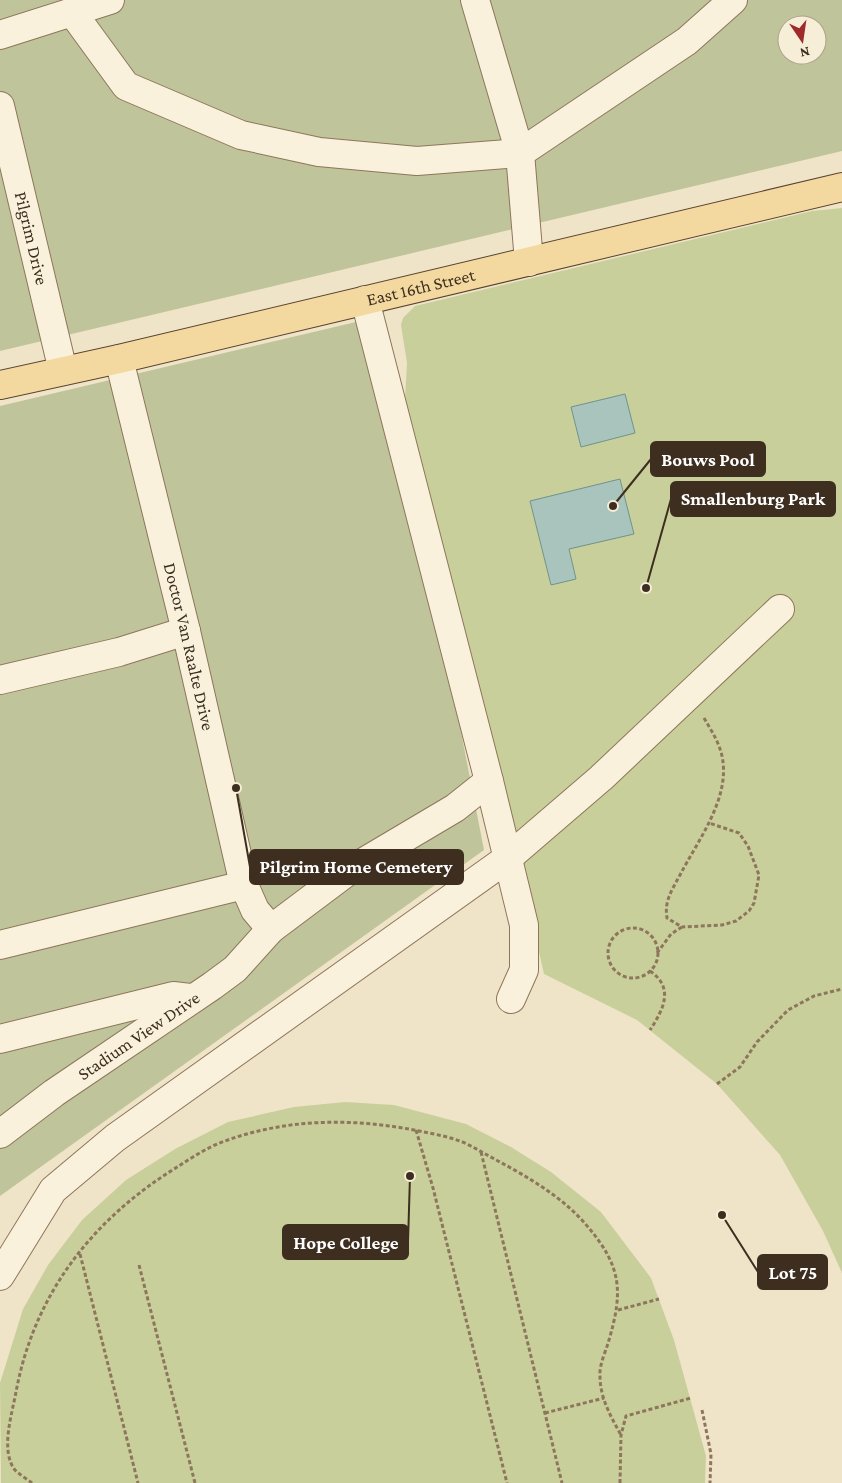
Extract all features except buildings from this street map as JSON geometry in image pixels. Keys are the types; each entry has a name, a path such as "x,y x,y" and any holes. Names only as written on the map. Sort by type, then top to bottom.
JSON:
{"main road":[{"name":"East 16th Street","path":"0,385 119,359 842,187"}],"lane":[{"path":"0,35 110,0"},
{"path":"476,0 520,153 529,262"},
{"path":"72,12 126,86 242,135 319,152 416,161 520,153 687,41 733,0"},
{"name":"Pilgrim Drive","path":"0,106 64,371"},
{"path":"364,300 490,782 524,924 524,970 511,999"},
{"name":"Doctor Van Raalte Drive","path":"119,359 186,631 244,885 255,910 271,929"},
{"path":"0,1276 52,1190 115,1138 508,858 601,778 780,609"},
{"path":"0,680 119,652 186,631"},
{"name":"Stadium View Drive","path":"0,1134 54,1093 235,968 271,929 347,872 455,808 490,782"},
{"path":"0,945 244,885"},
{"path":"0,1039 172,996 192,998"}],"path":[{"path":"690,693 717,741 722,757 720,793 709,823 670,893 665,908 667,918 682,926 722,925 736,920 749,911 756,895 758,875 755,860 740,833 709,823"},
{"path":"657,953 671,934 682,926"},
{"path":"632,928 648,933 654,940 657,953 655,964 650,971 636,978 621,974 610,963 609,948 617,934 632,928"},
{"path":"650,971 663,985 666,998 663,1011 650,1030"},
{"path":"717,1084 740,1066 758,1042 788,1010 814,996 842,989"},
{"path":"32,1483 14,1469 7,1445 18,1379 36,1323 52,1291 100,1226 156,1180 222,1142 275,1128 322,1122 375,1123 416,1130 464,1142 538,1185 587,1225 603,1248 614,1271 619,1291 618,1310 599,1374 608,1412 621,1435"},
{"path":"416,1130 433,1188 507,1483"},
{"path":"480,1152 562,1483"},
{"path":"80,1253 138,1483"},
{"path":"138,1265 195,1483"},
{"path":"618,1310 658,1299"},
{"path":"545,1413 604,1398"},
{"path":"620,1483 621,1435 626,1416 690,1398"},
{"path":"702,1410 711,1454 710,1483"}],"green space":[{"path":"0,0 842,0 842,151 0,351"},
{"path":"842,208 842,1273 823,1231 780,1155 717,1084 637,1020 544,974 495,758 404,417 407,363 401,325 403,318 415,306 812,211"},
{"path":"356,322 460,727 484,850 0,1196 0,406"},
{"path":"345,1102 394,1105 466,1124 511,1147 551,1172 601,1212 651,1278 674,1340 706,1456 705,1483 1,1483 0,1383 23,1309 48,1265 82,1220 126,1180 175,1149 228,1122 294,1107"}],"water":[{"path":"625,394 635,433 581,447 571,407"},
{"path":"620,479 634,534 569,549 576,579 551,585 530,501"}],"place":[{"name":"Bouws Pool","path":"613,506"},
{"name":"Smallenburg Park","path":"646,588"},
{"name":"Pilgrim Home Cemetery","path":"236,788"},
{"name":"Hope College","path":"410,1176"},
{"name":"Lot 75","path":"722,1215"}]}
